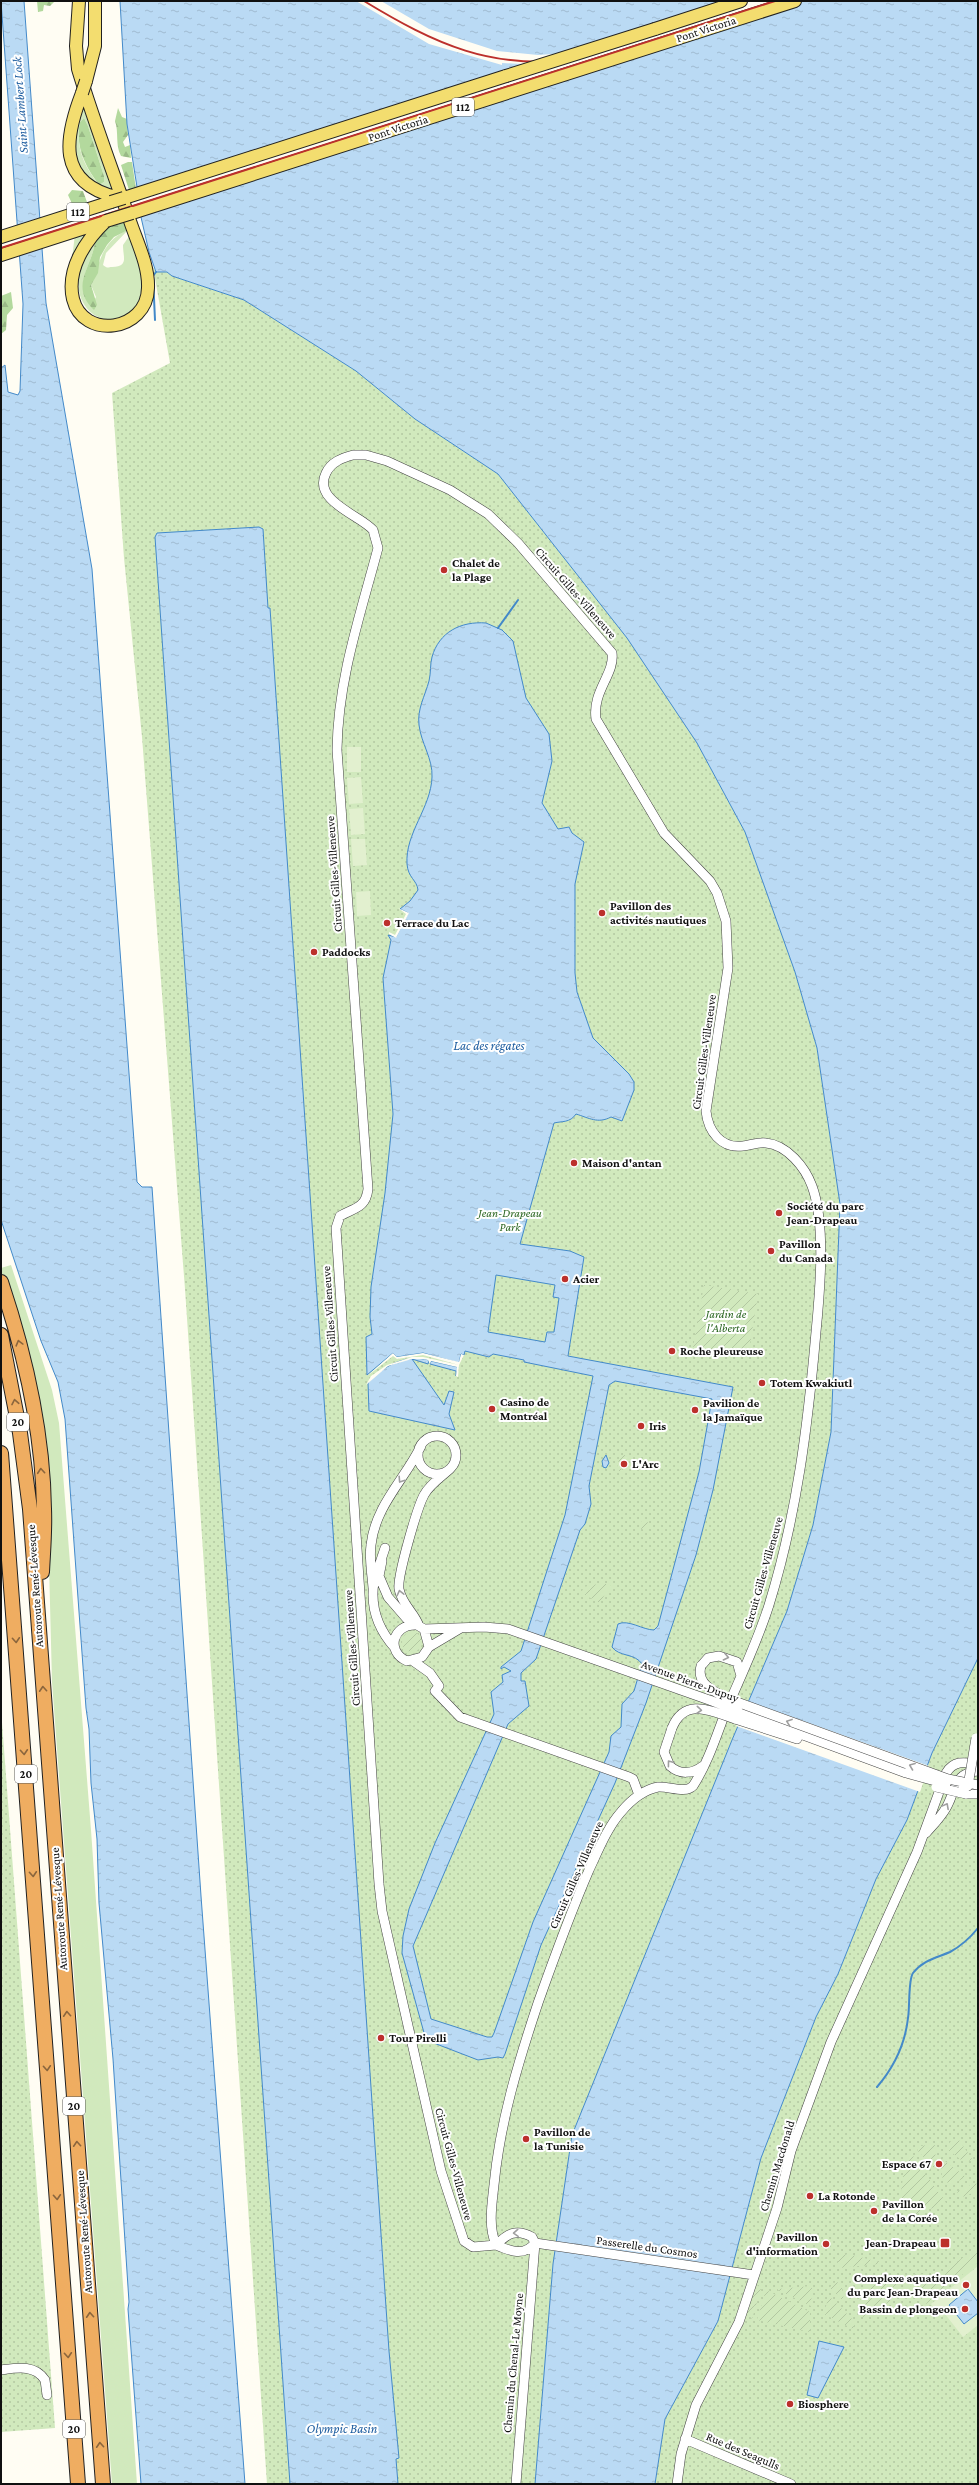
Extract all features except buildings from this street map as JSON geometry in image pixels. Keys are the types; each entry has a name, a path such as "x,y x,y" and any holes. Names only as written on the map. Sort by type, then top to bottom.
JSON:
{"highway":[{"path":"1,1282 22,1356 39,1448 44,1510 40,1645"},
{"name":"Autoroute René-Lévesque","path":"1,1335 25,1464 40,1645 102,2484"},
{"name":"Autoroute René-Lévesque","path":"1,1453 78,2484"},
{"path":"1,1547 13,1601"}],"main road":[{"path":"79,1 76,46 78,69 138,244 148,282 147,298 143,307 133,318 120,325 105,325 89,320 79,311 73,297 72,283 76,265 83,248 106,221"},
{"path":"95,1 95,46 86,81 69,132 70,156 77,172 88,184 98,191 120,198"},
{"name":"Pont Victoria","path":"1,237 741,1"},
{"name":"Pont Victoria","path":"1,255 795,1"}],"street":[{"name":"Circuit Gilles-Villeneuve","path":"366,455 387,461 450,490 475,505 518,543 606,645 613,659 595,702 596,719 599,726 664,833 710,881 722,907 729,936 728,968 707,1100 707,1120 712,1132 723,1142 742,1146 765,1143 776,1145 799,1163 812,1186 816,1203 820,1252 819,1302 802,1468 785,1545 771,1596 741,1677 695,1782 690,1789 658,1787 639,1795 620,1813 609,1829 581,1888 560,1941 519,2061 504,2118 495,2173 491,2215 492,2237 496,2245 473,2247 466,2245 449,2200 415,2059 382,1911 379,1884 336,1228 340,1216 362,1204 367,1196 368,1189 338,758 338,727 345,667 378,548 377,537 368,525 336,504 326,493 323,485 325,474 330,467 343,458 366,455"},
{"path":"430,1673 428,1650 416,1618 402,1600 399,1580 424,1495 450,1469 456,1453 449,1440 433,1437 420,1446 384,1505 373,1531 370,1556 378,1621 401,1658 413,1661 430,1673 439,1686 435,1691 455,1714 514,1737 629,1777 632,1779 639,1795"},
{"path":"420,1446 418,1458 427,1471 439,1474 450,1469"},
{"path":"373,1588 385,1548"},
{"path":"382,1561 381,1582 388,1597 401,1613 419,1627"},
{"path":"395,1648 393,1642 398,1631 408,1625 419,1627"},
{"name":"Avenue Pierre-Dupuy","path":"419,1627 495,1627 537,1639 906,1773 967,1788"},
{"name":"Avenue Pierre-Dupuy","path":"428,1650 463,1628"},
{"path":"413,1661 428,1650"},
{"path":"741,1677 740,1666 732,1658 713,1656 708,1658 701,1666 700,1674 704,1683 726,1698 948,1779 978,1794"},
{"path":"702,1766 692,1772 684,1773 670,1766 664,1752 672,1728 680,1714 697,1708 793,1738 822,1743"},
{"path":"967,1788 977,1735"},
{"name":"Chemin Macdonald","path":"677,2484 685,2439 700,2395 735,2332 777,2207 791,2151 831,2042 923,1837 949,1769 960,1762 978,1764"},
{"name":"Chemin Macdonald","path":"923,1837 945,1810 957,1779 966,1773 978,1771"},
{"path":"967,1788 978,1785"},
{"path":"518,2232 532,2237 539,2244 523,2252 496,2245 504,2236 518,2232"},
{"name":"Passerelle du Cosmos","path":"539,2244 754,2275"},
{"name":"Chemin du Chenal-Le Moyne","path":"516,2484 539,2244"},
{"path":"1,2370 23,2368 36,2371 45,2380 47,2395"},
{"name":"Rue des Seagulls","path":"685,2439 791,2484"}],"green space":[{"path":"37,1 55,1 50,6 44,5 43,11 38,12"},
{"path":"84,99 116,193 106,191 90,180 79,165 75,156 73,147 73,132","holes":["84,118 104,176 104,182 99,185 89,171 80,148 80,122"]},
{"path":"118,108 122,117 127,119 128,135 123,142 125,147 130,145 131,158 121,156 119,152 115,121"},
{"path":"84,118 104,176 104,182 99,185 89,171 80,148 80,122"},
{"path":"132,162 136,189 129,190 121,165"},
{"path":"72,190 83,191 87,202 75,210 68,195"},
{"path":"124,218 128,230 114,237 100,257 98,273 91,285 97,305 94,310 86,301 83,291 83,283 94,247 95,237 103,229"},
{"path":"93,228 72,259 75,234"},
{"path":"128,230 106,253 103,265 109,267 121,265 123,263 123,245 130,235 141,270 141,292 136,306 127,315 116,320 105,319 94,314 85,306 79,293 80,271 83,261 95,237 92,255 86,272 83,288 85,297 91,306 96,297 91,285 103,253 112,240"},
{"name":"Jean-Drapeau Park","path":"153,267 156,272 167,272 172,276 244,300 356,371 415,419 498,474 627,638 697,743 745,832 795,972 817,1048 840,1204 831,1432 813,1525 787,1611 732,1740 572,2135 553,2264 535,2484 267,2484 185,1289 142,737 124,558 112,393 170,363"},
{"path":"11,292 13,308 7,315 6,330 1,334 1,296"},
{"path":"347,747 361,747 361,772 347,772"},
{"path":"361,777 363,803 349,804 347,778"},
{"path":"363,808 365,834 351,835 349,809"},
{"path":"351,839 365,839 367,865 353,866"},
{"path":"370,891 371,915 357,916 356,892"},
{"path":"11,1265 52,1390 59,1423 91,1830 137,2484 112,2484 52,1682 48,1525 16,1322 1,1272 1,1268"},
{"name":"Jardin de l'Alberta","path":"704,1285 758,1294 748,1357 693,1348"},
{"path":"624,1455 628,1456 628,1459 622,1461 620,1466 622,1470 627,1470 621,1473 617,1468 619,1459"},
{"path":"644,1520 649,1525 644,1530 639,1525"},
{"path":"603,1583 613,1586 606,1592 600,1603 581,1593 584,1587"},
{"path":"408,1632 416,1632 422,1638 422,1646 416,1652 408,1652 402,1646 402,1638"},
{"path":"978,1658 978,2484 655,2484 665,2419 718,2321 761,2158 816,2017 838,1974 876,1879 907,1820 932,1753"},
{"path":"1,1709 55,2428 1,2432"},
{"path":"959,2140 972,2159 965,2163 946,2148 951,2141"},
{"path":"934,2144 936,2170 917,2150 921,2146"},
{"path":"911,2153 946,2203 914,2215 900,2198 906,2157"},
{"path":"941,2158 966,2177 950,2185 942,2177"},
{"path":"976,2182 978,2191 962,2197 957,2192"},
{"path":"978,2247 978,2262 926,2304 915,2292 932,2279 934,2282 938,2278 937,2276"},
{"path":"848,2254 879,2262 879,2264 839,2268 837,2257"},
{"name":"Complexe aquatique du parc Jean-Drapeau","path":"978,2266 978,2325 963,2337 945,2314 941,2317 931,2304"},
{"path":"925,2274 925,2276 909,2288 905,2275"},
{"path":"892,2277 902,2293 868,2316 863,2317 856,2311 868,2279"},
{"path":"841,2282 844,2301 830,2288 832,2283"},
{"path":"757,2285 761,2288 752,2319 749,2315 745,2317"},
{"path":"812,2286 811,2306 778,2290 778,2289"},
{"path":"766,2290 810,2312 810,2332 757,2320"},
{"path":"831,2298 855,2322 853,2329 824,2314 828,2299"}],"water":[{"name":"Saint-Lambert Lock","path":"1,1 24,1 46,303 92,569 137,1182 142,1187 152,1187 201,1896 245,2484 141,2484 128,2309 129,2302 113,2059 99,1903 97,1839 91,1783 89,1729 86,1708 65,1419 58,1382 41,1341 1,1220 1,368 5,365 8,392 18,395 20,391 23,304"},
{"path":"120,1 978,1 978,1658 932,1753 907,1820 876,1879 838,1974 816,2017 761,2158 718,2321 665,2419 655,2484 535,2484 553,2264 572,2135 732,1740 787,1611 813,1525 831,1432 840,1204 817,1048 795,972 745,832 697,743 627,638 498,474 415,419 356,371 244,300 172,276 167,272 156,272 149,252 135,191 137,187 127,124"},
{"name":"Olympic Basin","path":"259,527 263,529 268,608 270,608 389,2351 399,2458 396,2459 398,2484 290,2484 155,537 157,533"},
{"name":"Lac des régates","path":"486,623 502,630 513,641 526,698 549,734 552,761 542,803 558,829 569,827 572,833 584,842 575,884 575,973 577,992 593,1038 629,1074 634,1082 634,1090 622,1121 611,1117 602,1120 594,1120 576,1114 569,1120 554,1123 520,1244 570,1251 584,1257 568,1356 733,1387 713,1490 696,1555 646,1703 615,1783 541,1945 505,2054 503,2058 498,2057 478,2060 426,2040 402,1953 403,1936 409,1909 435,1843 494,1714 491,1692 503,1682 502,1675 511,1671 504,1667 501,1669 501,1667 521,1651 565,1515 593,1376 524,1362 524,1360 493,1354 489,1357 465,1351 464,1355 461,1354 459,1363 423,1353 397,1357 393,1353 367,1375 366,1337 372,1334 370,1317 371,1287 385,1193 393,1114 383,978 391,940 388,935 396,937 408,913 400,909 410,901 418,890 408,869 407,853 431,788 432,777 431,764 420,732 419,713 429,681 432,657 435,648 452,630 460,626","holes":["496,1275 555,1285 553,1297 559,1298 554,1332 547,1332 545,1342 488,1332","615,1381 712,1399 699,1472 658,1626 654,1630 650,1630 626,1623 618,1624 612,1647 619,1652 635,1658 642,1664 634,1691 622,1704 621,1727 611,1736 609,1752 533,1922 494,2033 492,2037 487,2037 431,2019 413,1946 508,1724 529,1706 525,1681 521,1681 521,1673 536,1659 580,1530 585,1524 591,1504 589,1486 609,1385"]},
{"path":"412,1359 420,1359 429,1360 428,1364"},
{"path":"412,1359 444,1405 449,1391 454,1392 449,1414 455,1430 369,1411 368,1383 380,1371 395,1363"},
{"path":"431,1361 458,1367 456,1376 456,1371 430,1364"},
{"path":"606,1455 609,1463 606,1468 603,1467 602,1461"},
{"name":"Bassin de plongeon","path":"968,2289 978,2302 978,2313 964,2324 949,2305"},
{"path":"819,2341 844,2347 818,2398 807,2395"}],"pier":[{"path":"356,1 381,1 429,29 497,51 538,55 568,53 732,1 804,1 139,213 133,192 522,67 522,64 502,63 502,65 429,44"},
{"path":"43,220 44,244 17,253 15,229"},
{"path":"398,908 409,913 396,938 389,934 389,932 395,935 406,914"},
{"path":"393,1353 397,1357 423,1353 459,1362 461,1354 464,1355 459,1365 423,1355 397,1359 393,1356 366,1377"},
{"path":"412,1357 423,1357 459,1365 458,1377 456,1376 457,1367 431,1361 430,1364 428,1360 423,1359 412,1359 388,1366 366,1385 371,1376 387,1365"},
{"path":"747,1701 929,1766 920,1792 736,1726"}],"waterway":[{"path":"155,320 153,276 156,272"},
{"path":"498,628 518,600"},
{"path":"877,2087 894,2063 902,2046 909,2013 911,1976 925,1962 950,1952 958,1947 978,1928"}],"railway":[{"path":"364,1 415,30 465,51 518,61 547,62 578,59"},
{"path":"1,248 775,1"},
{"path":"569,56 609,49"}],"place":[{"name":"Chalet de la Plage","path":"444,570"},
{"name":"Pavillon des activités nautiques","path":"602,913"},
{"name":"Terrace du Lac","path":"387,923"},
{"name":"Paddocks","path":"314,952"},
{"name":"Maison d'antan","path":"574,1163"},
{"name":"Société du parc Jean-Drapeau","path":"779,1213"},
{"name":"Pavillon du Canada","path":"771,1251"},
{"name":"Acier","path":"565,1279"},
{"name":"Roche pleureuse","path":"672,1351"},
{"name":"Totem Kwakiutl","path":"762,1383"},
{"name":"Casino de Montréal","path":"492,1409"},
{"name":"Pavilion de la Jamaïque","path":"695,1410"},
{"name":"Iris","path":"641,1426"},
{"name":"L'Arc","path":"624,1464"},
{"name":"Tour Pirelli","path":"381,2038"},
{"name":"Pavillon de la Tunisie","path":"526,2139"},
{"name":"Espace 67","path":"939,2164"},
{"name":"La Rotonde","path":"810,2196"},
{"name":"Pavillon de la Corée","path":"874,2211"},
{"name":"Jean-Drapeau","path":"945,2243"},
{"name":"Pavillon d'information","path":"826,2244"},
{"name":"Complexe aquatique du parc Jean-Drapeau","path":"966,2285"},
{"name":"Bassin de plongeon","path":"965,2309"},
{"name":"Biosphere","path":"790,2404"}]}
